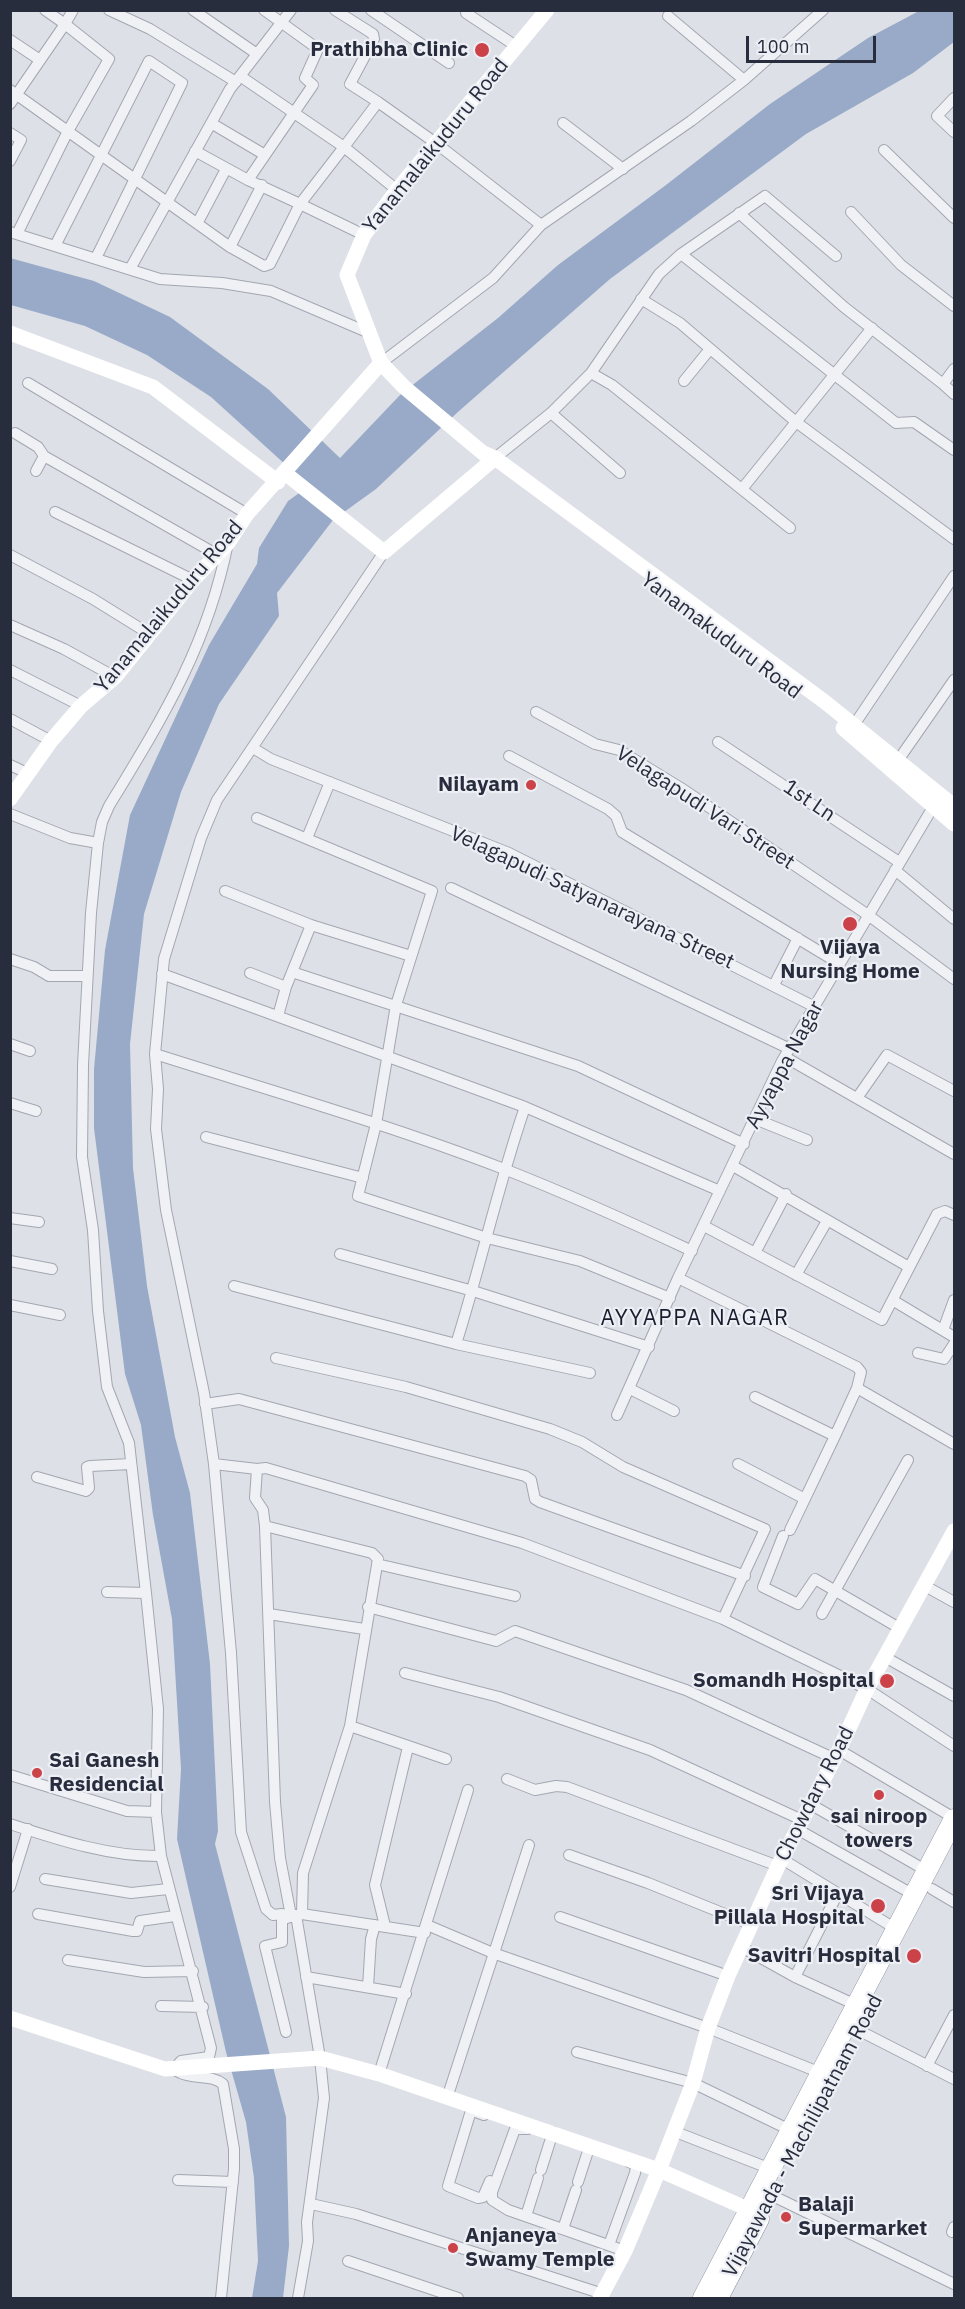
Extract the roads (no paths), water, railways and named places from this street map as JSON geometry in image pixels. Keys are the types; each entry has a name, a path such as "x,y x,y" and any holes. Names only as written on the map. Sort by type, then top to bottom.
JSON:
{"highway":[{"name":"Vijayawada - Machilipatnam Road","path":"703,2298 755,2212 771,2195 858,2030 954,1818"},
{"name":"Vijayawada - Machilipatnam Road","path":"718,2298 771,2169 856,2005 896,1929 924,1885 954,1845"}],"street":[{"path":"45,10 109,59 68,130 14,233 170,281 222,283 271,291 367,332"},
{"path":"73,10 13,96 68,130 230,247 264,266 270,264 300,204 378,102"},
{"path":"109,10 150,29 238,79 344,147 397,190"},
{"path":"193,10 257,54"},
{"path":"248,180 314,86 305,78 318,49 264,10"},
{"path":"130,269 167,200 238,79 291,10"},
{"path":"335,10 373,34 373,45 350,84 437,144 541,225"},
{"path":"371,10 449,63"},
{"name":"Yanamalaikuduru Road","path":"10,799 51,741 81,706 115,677 194,580 228,543 248,514 287,476 381,363 367,332 347,275 364,235 397,190 547,10"},
{"path":"489,458 404,387 381,363 493,278 541,225 623,169 744,80 823,10"},
{"path":"466,13 516,46"},
{"path":"668,16 744,80"},
{"path":"10,40 40,60"},
{"path":"55,246 149,61 182,82 96,258"},
{"path":"954,98 938,116 954,132"},
{"path":"211,123 266,155"},
{"path":"563,123 623,169"},
{"path":"10,133 21,140 10,161"},
{"path":"884,150 954,218"},
{"path":"195,151 248,180 364,235"},
{"path":"198,222 226,169"},
{"path":"230,247 262,185"},
{"path":"821,2073 708,2028 426,1929 380,1926 293,1915 273,1915 266,1910 241,1832 231,1653 214,1464 205,1404 166,1210 156,1129 158,1089 155,1054 164,959 201,838 217,800 384,552 489,458 551,413 591,373 659,274 681,254 739,213 765,196 836,256"},
{"path":"851,212 901,265 954,306"},
{"path":"739,213 872,328 954,394"},
{"path":"681,254 896,423 915,422 954,450"},
{"path":"641,299 680,323 796,422 954,539"},
{"path":"742,489 872,328"},
{"path":"10,333 153,387 287,476 384,552"},
{"path":"684,381 710,349"},
{"path":"943,384 954,369"},
{"path":"591,373 612,385 790,528"},
{"path":"28,383 248,514"},
{"path":"551,413 620,473"},
{"path":"15,433 38,447 45,456 216,554"},
{"path":"36,471 45,456"},
{"name":"Yanamakuduru Road","path":"489,458 899,759 946,799 954,824"},
{"name":"Yanamakuduru Road","path":"489,458 827,715 946,799"},
{"path":"55,512 194,580"},
{"path":"174,2069 180,2061 209,2057 211,2053 203,2007 175,1916 161,1856 156,1812 158,1709 146,1593 129,1443 107,1387 98,1311 93,1230 82,1157 81,1119 87,976 98,843 102,822 109,806 171,703 207,626 221,580 228,543"},
{"path":"10,555 93,599 151,635"},
{"path":"854,725 918,634 954,576"},
{"path":"10,626 64,649 115,677"},
{"path":"10,670 81,706"},
{"path":"899,759 954,681"},
{"name":"Velagapudi Vari Street","path":"536,712 595,744 612,747 628,755 681,788 868,915 954,979"},
{"path":"10,719 51,741"},
{"name":"1st Ln","path":"718,741 897,866 954,919"},
{"name":"Velagapudi Satyanarayana Street","path":"253,748 271,759 509,854 815,1006"},
{"path":"508,756 608,809 616,816 622,832 840,964"},
{"path":"10,765 27,773"},
{"path":"307,838 330,782"},
{"name":"Ayyappa Nagar","path":"617,1414 678,1278 787,1053 897,866 946,799"},
{"path":"10,814 70,838 98,843"},
{"path":"257,818 432,891 396,1005 376,1124 358,1196 487,1238 580,1261 670,1298"},
{"path":"451,888 787,1053 857,1098 954,1154"},
{"path":"225,891 311,924 411,956"},
{"path":"278,1016 286,987 311,924"},
{"path":"774,985 798,938"},
{"path":"10,958 34,967 49,976 87,976"},
{"path":"292,972 578,1066 744,1144"},
{"path":"250,973 286,987"},
{"path":"162,974 525,1107 720,1191"},
{"path":"10,1044 30,1051"},
{"path":"155,1054 376,1124 504,1169 602,1209 692,1251"},
{"path":"857,1098 887,1055 954,1091"},
{"path":"10,1103 36,1111"},
{"path":"456,1344 473,1291 504,1169 525,1107"},
{"path":"755,1119 807,1140"},
{"path":"207,1137 363,1178"},
{"path":"733,1166 786,1194 827,1221 909,1267"},
{"path":"755,1253 786,1194"},
{"path":"704,1226 878,1319 885,1318 909,1267 940,1211 954,1215"},
{"path":"10,1218 39,1222"},
{"path":"796,1275 827,1221"},
{"path":"340,1254 473,1291 649,1347"},
{"path":"10,1261 52,1269"},
{"path":"678,1278 857,1367 861,1376 857,1388 763,1587 796,1604 814,1579 901,1629"},
{"path":"234,1286 456,1344 590,1373"},
{"path":"942,1330 954,1300"},
{"path":"894,1301 954,1337"},
{"path":"10,1305 60,1315"},
{"path":"918,1353 944,1359 954,1344"},
{"path":"276,1358 406,1387 550,1429 582,1442 623,1467 765,1529 723,1619"},
{"path":"857,1388 954,1444"},
{"path":"630,1389 674,1411"},
{"path":"755,1397 835,1436"},
{"path":"205,1404 238,1399 525,1476 531,1479 535,1499 540,1502 745,1576"},
{"path":"822,1614 908,1460"},
{"path":"37,1477 86,1491 89,1488 87,1467 131,1464"},
{"path":"214,1464 266,1468 522,1543 723,1619 867,1689 954,1746"},
{"path":"738,1464 805,1499"},
{"path":"257,1469 255,1498 263,1509 265,1526 276,1813 280,1858 321,2058 324,2098 298,2298"},
{"path":"265,1526 372,1553 378,1559 364,1629 350,1726 303,1873 293,1915 282,1942 265,1946 286,2032"},
{"name":"Chowdary Road","path":"602,2296 625,2251 659,2170 693,2083 708,2028 728,1976 780,1862 837,1755 867,1689 954,1531"},
{"path":"377,1564 515,1596"},
{"path":"925,1586 954,1602"},
{"path":"107,1592 146,1593"},
{"path":"368,1607 496,1641 515,1631 686,1690 837,1755 954,1818"},
{"path":"269,1614 364,1629"},
{"path":"885,1657 954,1696"},
{"path":"405,1673 499,1697 650,1750 954,1902"},
{"path":"350,1726 446,1759"},
{"path":"368,1987 371,1939 380,1926 375,1885 408,1747"},
{"path":"10,1775 127,1811 141,1814 156,1812"},
{"path":"507,1779 535,1790 556,1786 567,1787 780,1862 896,1929"},
{"path":"380,2074 468,1790"},
{"path":"810,1804 924,1885"},
{"path":"10,1824 134,1857 161,1856"},
{"path":"10,1887 28,1829"},
{"path":"448,2095 529,1845"},
{"path":"569,1855 648,1883 752,1925"},
{"path":"45,1879 131,1893 168,1889"},
{"path":"795,1977 837,1895"},
{"path":"38,1914 134,1931 137,1931 140,1920 175,1916"},
{"path":"560,1917 728,1976"},
{"path":"742,1948 795,1977 856,2005"},
{"path":"68,1960 144,1972 193,1971"},
{"path":"306,1977 406,1994"},
{"path":"161,2006 203,2007"},
{"path":"927,2066 954,2014"},
{"path":"10,2018 145,2063 174,2069 321,2058 448,2095 511,2121 659,2170 755,2212"},
{"path":"858,2030 954,2079"},
{"path":"577,2052 693,2083 792,2131"},
{"path":"174,2069 182,2076 218,2080 223,2084 234,2149 221,2298"},
{"path":"486,2112 471,2112 449,2188 478,2198 483,2197 511,2121"},
{"path":"552,2135 517,2127 492,2192 492,2200 497,2206 625,2251"},
{"path":"673,2131 771,2169"},
{"path":"526,2216 552,2135"},
{"path":"563,2229 589,2147"},
{"path":"589,2147 636,2165 609,2245"},
{"path":"178,2180 232,2181"},
{"path":"771,2195 954,2284"},
{"path":"627,2196 645,2203"},
{"path":"311,2204 356,2214 602,2296"},
{"path":"348,2261 458,2298"}],"water":[{"path":"919,11 954,11 954,42 913,73 806,134 610,279 459,411 376,489 333,520 277,593 279,616 219,704 181,792 144,914 130,1044 133,1168 147,1286 175,1437 190,1493 210,1664 218,1831 215,1844 286,2117 289,2246 283,2298 252,2298 258,2261 254,2178 246,2122 226,2052 177,1839 181,1769 172,1619 153,1515 141,1425 125,1374 94,1128 94,1069 105,950 130,815 209,645 257,564 259,548 288,501 309,486 211,397 147,355 85,326 11,305 10,258 94,281 170,317 268,389 340,458 401,394 498,318 558,265 770,104 868,38"}],"place":[{"name":"Prathibha Clinic","path":"482,50"},
{"name":"Nilayam","path":"531,785"},
{"name":"Vijaya Nursing Home","path":"850,924"},
{"name":"Somandh Hospital","path":"887,1681"},
{"name":"Sai Ganesh Residencial","path":"37,1773"},
{"name":"sai niroop towers","path":"879,1795"},
{"name":"Sri Vijaya Pillala Hospital","path":"878,1906"},
{"name":"Savitri Hospital","path":"914,1956"},
{"name":"Balaji Supermarket","path":"786,2217"},
{"name":"Anjaneya Swamy Temple","path":"453,2248"}],"district":[{"name":"AYYAPPA NAGAR","path":"695,1319"}]}
